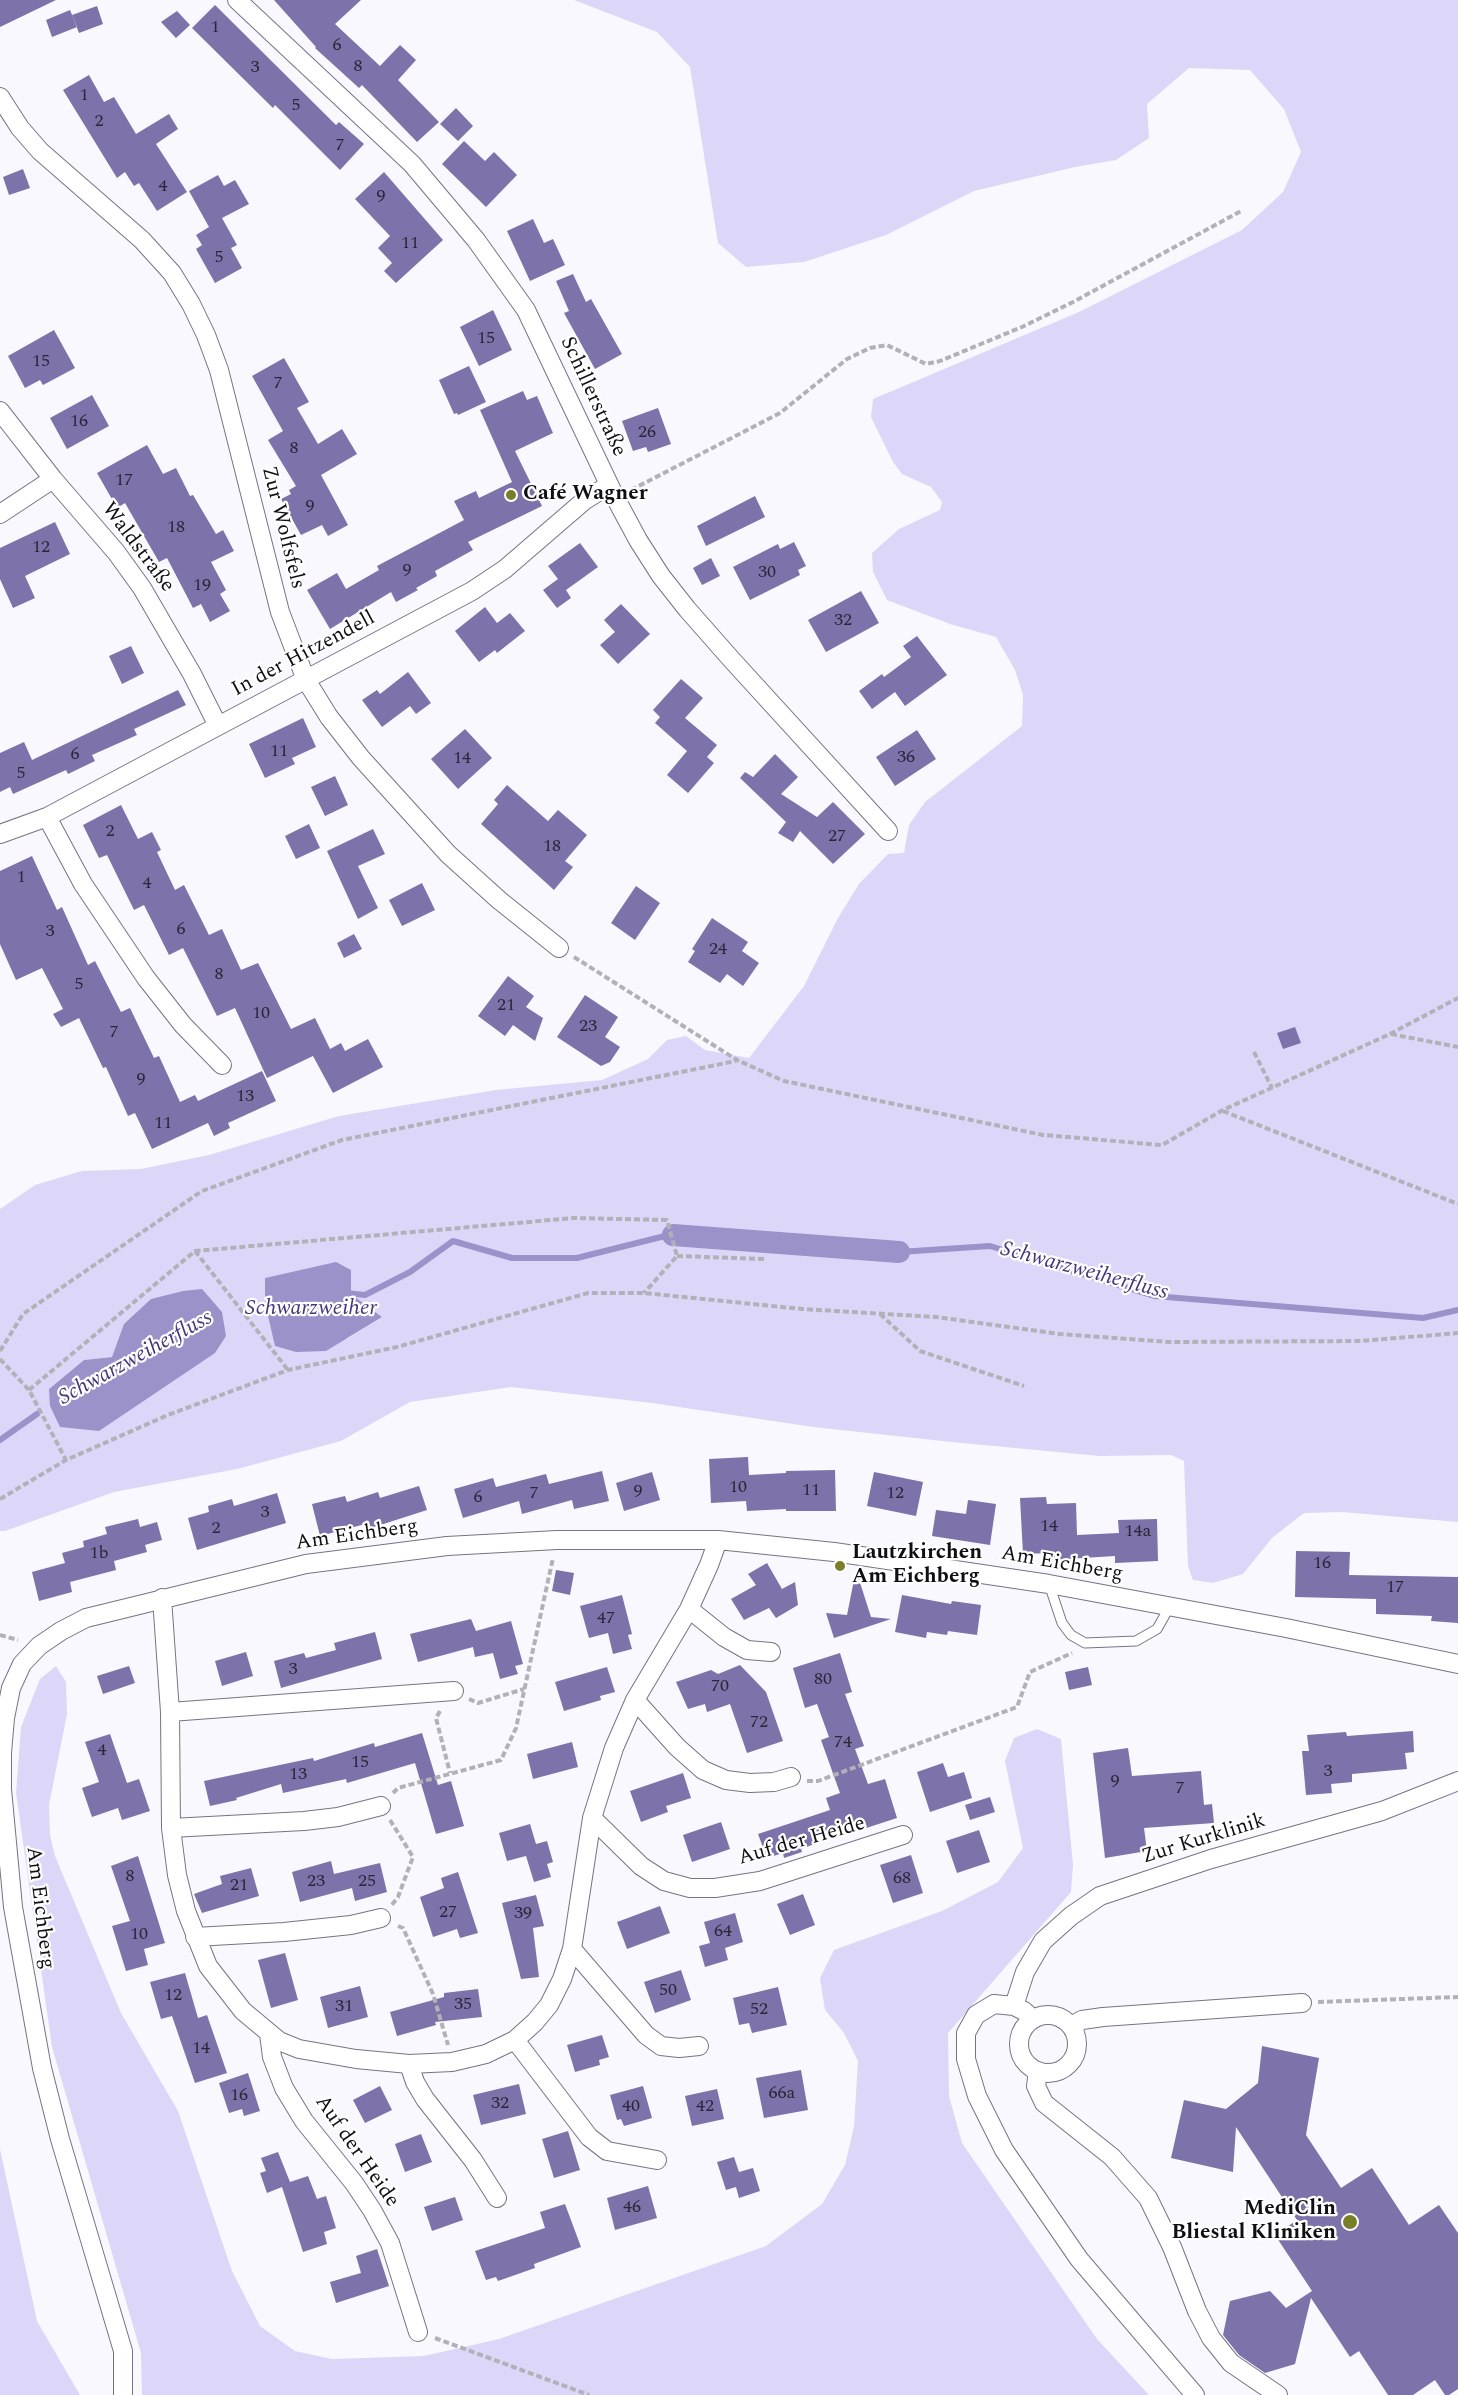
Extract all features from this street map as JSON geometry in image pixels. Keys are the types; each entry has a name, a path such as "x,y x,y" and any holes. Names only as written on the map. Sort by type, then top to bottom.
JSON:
{"street":[{"name":"Schillerstraße","path":"237,0 412,164 476,240 526,310 638,540 687,609 888,831"},
{"name":"Zur Wolfsfels","path":"0,97 20,128 40,151 142,240 157,256 172,273 191,304 219,370 280,612 306,680 329,717 354,750 448,854 490,893 560,948"},
{"name":"Waldstraße","path":"0,411 53,479 116,552 142,588 187,664 218,726"},
{"path":"0,514 53,479"},
{"name":"In der Hitzendell","path":"0,834 47,817 472,591 505,569 585,500 613,492"},
{"path":"47,817 83,884 126,950 183,1025 222,1065"},
{"name":"Am Eichberg","path":"123,2395 123,2351 60,2139 42,2068 12,1895 2,1789 5,1718 11,1688 22,1664 39,1646 61,1631 86,1618 306,1564 447,1546 557,1540 718,1540 834,1552 1049,1584 1458,1664"},
{"path":"162,1598 170,1712 171,1828 177,1875 195,1937 208,1966 243,2011 269,2034 299,2049 356,2059 409,2064 452,2062 486,2054 515,2040 535,2022 549,2005 562,1979 572,1949 592,1818 614,1748 635,1700 688,1609 718,1540"},
{"path":"688,1609 724,1637 747,1650 771,1652"},
{"path":"170,1712 454,1691"},
{"path":"635,1700 677,1747 703,1770 726,1780 750,1783 774,1782 791,1777"},
{"name":"Zur Kurklinik","path":"1014,2006 1025,1972 1043,1941 1071,1916 1100,1896 1211,1859 1382,1812 1458,1781"},
{"path":"171,1828 304,1821 338,1817 381,1806"},
{"name":"Auf der Heide","path":"592,1818 640,1866 664,1881 690,1888 715,1888 760,1881 903,1835"},
{"path":"195,1937 284,1932 351,1925 381,1918"},
{"path":"572,1949 646,2035 661,2046 679,2048 699,2046"},
{"path":"1071,2026 1082,2020 1103,2017 1302,2003"},
{"path":"1033,2019 1014,2006 994,2004 976,2014 966,2033 966,2059 977,2096 1004,2150 1079,2259 1195,2395"},
{"path":"1041,2016 1057,2017 1071,2026 1076,2036 1077,2046 1068,2065 1059,2071 1048,2073 1038,2071 1022,2057 1019,2047 1020,2036 1025,2026 1033,2019 1041,2016"},
{"name":"Auf der Heide","path":"269,2034 272,2056 284,2088 304,2121 354,2183 390,2244 418,2332"},
{"path":"515,2040 589,2137 607,2151 657,2160"},
{"path":"409,2064 424,2099 472,2160 497,2198"},
{"path":"1038,2071 1036,2086 1044,2103 1112,2157 1148,2198 1172,2247 1197,2312 1211,2338 1231,2363 1278,2395"}],"lane":[{"path":"1049,1584 1062,1623 1071,1635 1085,1643 1136,1641 1157,1629 1170,1606"}],"path":[{"path":"613,492 780,413 848,359 870,348 887,345 926,363 940,361 1022,327 1073,302 1243,210"},
{"path":"560,948 737,1060 784,1081 1043,1135 1162,1145 1222,1110 1390,1034 1458,998"},
{"path":"1390,1034 1458,1047"},
{"path":"1254,1052 1272,1088"},
{"path":"0,1351 23,1314 202,1191 342,1140 737,1060"},
{"path":"1222,1110 1458,1204"},
{"path":"29,1390 195,1251 574,1218 667,1220 677,1256"},
{"path":"195,1251 288,1370"},
{"path":"677,1256 764,1259"},
{"path":"644,1293 677,1256"},
{"path":"0,1499 66,1460 168,1415 288,1370 397,1347 588,1293 644,1293 802,1309 936,1317 1060,1334 1169,1342 1361,1341 1458,1333"},
{"path":"879,1313 920,1352 1023,1386"},
{"path":"0,1359 29,1390 66,1460"},
{"path":"452,2062 434,1994 403,1928 381,1918 398,1897 413,1857 381,1806 398,1788 501,1760 516,1728 557,1540"},
{"path":"791,1777 803,1781 818,1781 1017,1707 1030,1672 1069,1656 1085,1643"},
{"path":"450,1773 436,1718 454,1691 478,1703 525,1689"},
{"path":"1302,2003 1458,1997"},
{"path":"418,2332 589,2395"}],"shaded area":[{"path":"574,0 1458,0 1458,1522 1342,1512 1304,1513 1272,1538 1243,1574 1213,1583 1193,1580 1188,1566 1184,1461 1171,1455 1099,1456 952,1442 813,1427 652,1403 511,1387 410,1402 341,1441 237,1469 114,1492 0,1531 0,1209 35,1185 82,1171 141,1169 209,1155 339,1116 496,1090 602,1080 648,1059 667,1040 686,1036 705,1050 749,1058 804,986 838,918 859,884 888,854 904,853 909,825 925,802 1022,726 1023,695 1015,670 996,637 950,624 887,600 873,572 872,553 899,529 940,510 942,502 931,487 902,474 893,462 871,417 873,399 1079,312 1242,230 1283,192 1301,152 1284,109 1250,70 1189,68 1147,104 1149,138 1116,160 1075,167 974,191 886,235 804,262 746,267 718,243 690,67 657,32","holes":["351,1270 351,1294 382,1317 347,1339 265,1303 265,1278","112,1357 49,1389 84,1360"]},
{"path":"56,1666 66,1682 67,1714 49,1805 50,1835 55,1856 121,2013 178,2111 232,2271 260,2326 295,2351 332,2359 424,2356 499,2339 766,2246 822,2204 845,2165 854,2127 858,2061 844,2033 825,2010 820,1978 834,1950 942,1911 998,1882 1023,1848 1005,1761 1014,1738 1037,1729 1061,1739 1073,1865 1071,1892 948,2033 949,2096 962,2143 1097,2339 1149,2395 142,2395 141,2353 52,2047 16,1793 21,1727 40,1679"},
{"path":"0,2149 37,2321 80,2395 0,2395"}],"water":[{"name":"Schwarzweiher","path":"336,1262 351,1270 351,1294 382,1317 326,1351 296,1352 275,1346 265,1303 265,1278"},
{"path":"202,1289 222,1312 226,1336 215,1353 99,1431 60,1427 50,1406 49,1389 84,1360 112,1357 124,1324 151,1299"}],"building":[{"path":"0,0 56,0 0,27"},
{"path":"274,0 361,0 335,24 380,66 400,45 416,60 398,80 439,122 417,142 362,85 359,88 315,48"},
{"path":"215,5 336,125 339,122 364,144 340,170 275,105 273,108 192,28"},
{"path":"97,6 103,24 79,33 72,15"},
{"path":"70,10 77,27 52,37 46,20"},
{"path":"177,11 190,25 176,38 161,22"},
{"path":"89,75 104,102 114,97 136,134 169,114 178,129 156,144 187,192 157,211 139,183 134,186 125,172 117,178 63,90"},
{"path":"456,108 473,126 458,141 440,124"},
{"path":"464,141 485,161 494,152 517,175 486,207 442,164"},
{"path":"23,169 30,188 9,195 3,177"},
{"path":"384,172 443,240 396,283 384,271 392,263 378,248 390,236 355,199"},
{"path":"218,175 224,186 235,180 249,204 222,218 237,245 231,248 242,268 215,283 196,249 202,245 196,235 209,227 189,191"},
{"path":"533,219 544,243 553,239 565,265 530,281 507,231"},
{"path":"573,274 586,302 591,299 622,354 595,369 564,313 569,311 556,281"},
{"path":"493,310 512,350 479,366 460,327"},
{"path":"54,330 75,368 43,385 40,380 25,388 8,356"},
{"path":"284,358 309,402 297,408 318,444 342,429 357,454 321,475 348,525 328,536 322,525 301,535 281,499 291,494 289,490 296,486 268,440 283,431 252,376"},
{"path":"469,366 486,402 458,415 454,414 439,380"},
{"path":"523,391 527,400 537,396 553,433 515,451 542,506 468,542 473,550 435,571 437,576 416,588 418,590 396,602 391,592 330,629 307,590 337,573 346,589 379,570 377,566 464,520 454,501 476,491 479,498 512,482 480,410"},
{"path":"92,395 109,426 67,449 50,418"},
{"path":"658,408 671,444 648,452 646,447 633,451 622,421"},
{"path":"147,445 163,474 176,468 190,496 193,495 216,534 223,530 234,551 211,562 226,590 220,594 230,611 210,622 201,604 193,608 167,558 159,562 125,503 117,508 97,473"},
{"path":"755,496 765,517 706,546 697,526"},
{"path":"55,522 70,554 25,576 35,598 13,608 0,579 0,548"},
{"path":"794,542 806,566 798,570 800,575 750,600 733,567 778,544 780,549"},
{"path":"580,543 598,567 566,590 571,598 557,608 543,590 558,579 548,566"},
{"path":"711,558 720,576 702,585 693,568"},
{"path":"861,591 879,623 826,652 808,620"},
{"path":"621,604 650,634 618,664 600,645 615,632 604,620"},
{"path":"485,607 497,623 510,613 525,631 497,653 495,650 479,662 455,631"},
{"path":"917,636 947,675 905,706 895,692 872,709 859,691 882,674 884,677 911,657 903,646"},
{"path":"131,646 144,673 122,684 109,656"},
{"path":"408,672 431,703 416,714 410,706 382,727 362,700 377,690 380,694"},
{"path":"681,679 703,698 685,718 717,745 707,757 714,763 688,793 667,775 687,751 655,723 660,717 653,710"},
{"path":"178,690 186,705 134,729 137,735 92,755 95,761 68,774 66,770 13,794 10,787 0,792 0,753 24,742 32,760"},
{"path":"303,718 316,747 292,758 295,764 265,778 249,744"},
{"path":"465,729 492,758 458,789 431,759"},
{"path":"917,730 936,759 895,786 876,757"},
{"path":"775,754 798,777 781,794 817,817 833,802 865,834 833,864 800,831 793,842 778,833 786,822 740,778 745,772 753,777"},
{"path":"335,776 348,805 325,816 311,787"},
{"path":"507,785 548,821 558,810 587,835 565,861 573,867 554,890 481,824 498,804 494,800"},
{"path":"121,805 138,839 152,832 161,850 157,852 175,890 184,885 209,935 222,929 241,970 258,963 291,1029 315,1018 330,1049 341,1043 345,1051 368,1039 383,1067 333,1093 313,1056 267,1078 235,1008 217,1016 183,948 169,955 144,905 134,910 107,855 99,858 83,825"},
{"path":"309,824 320,848 296,859 285,836"},
{"path":"373,829 385,854 358,866 378,908 358,919 327,851"},
{"path":"32,856 57,910 62,907 88,965 95,961 121,1012 130,1008 154,1058 159,1056 180,1102 195,1095 198,1101 262,1071 276,1101 228,1123 230,1128 214,1136 208,1123 152,1149 135,1113 128,1116 106,1067 103,1068 79,1018 61,1027 53,1014 63,1009 42,968 16,980 0,944 0,871"},
{"path":"422,883 435,910 402,926 389,900"},
{"path":"636,886 660,903 635,940 611,923"},
{"path":"712,918 748,942 742,951 759,963 743,986 727,974 720,983 688,962 695,951 692,949"},
{"path":"354,934 362,949 344,958 337,943"},
{"path":"508,976 534,996 526,1007 543,1018 535,1041 513,1025 505,1036 478,1016"},
{"path":"585,995 618,1017 605,1037 620,1047 610,1062 601,1066 557,1037"},
{"path":"1295,1027 1301,1043 1283,1049 1277,1033"},
{"path":"748,1457 749,1475 786,1473 786,1471 835,1470 836,1511 786,1511 786,1509 747,1511 746,1501 711,1503 709,1459"},
{"path":"602,1471 609,1501 574,1509 572,1500 522,1514 519,1501 463,1518 454,1489 493,1478 496,1487 546,1474 549,1484"},
{"path":"652,1472 660,1500 624,1511 616,1483"},
{"path":"874,1472 923,1482 916,1516 867,1506"},
{"path":"419,1486 427,1510 371,1528 369,1523 320,1536 312,1504 345,1496 347,1502 378,1492 380,1498"},
{"path":"277,1493 286,1523 197,1550 188,1518 209,1512 208,1506 232,1499 234,1506"},
{"path":"1046,1497 1047,1504 1076,1503 1077,1535 1119,1533 1118,1520 1157,1519 1158,1561 1115,1563 1115,1556 1051,1560 1051,1553 1023,1554 1020,1498"},
{"path":"968,1500 996,1504 990,1545 932,1536 936,1510 966,1514"},
{"path":"138,1519 140,1527 157,1522 162,1540 145,1545 147,1552 114,1561 116,1570 70,1582 72,1592 39,1601 32,1572 65,1563 62,1553 84,1547 83,1541 107,1534 105,1527"},
{"path":"1296,1551 1350,1552 1349,1575 1458,1577 1458,1623 1431,1621 1432,1616 1376,1614 1376,1599 1295,1597"},
{"path":"767,1563 782,1589 795,1582 798,1605 776,1618 769,1608 744,1620 731,1599 756,1585 748,1574"},
{"path":"556,1570 574,1573 570,1595 552,1591"},
{"path":"856,1570 871,1617 891,1619 834,1638 826,1613 847,1615"},
{"path":"622,1595 632,1634 628,1635 632,1649 613,1654 608,1633 589,1638 580,1606"},
{"path":"902,1595 951,1604 952,1601 981,1605 977,1635 948,1631 947,1635 927,1632 926,1638 895,1632"},
{"path":"471,1619 476,1631 511,1621 523,1664 515,1666 518,1674 500,1679 493,1653 475,1657 473,1647 418,1662 410,1634"},
{"path":"375,1632 382,1659 281,1688 274,1661 304,1653 306,1658 336,1650 334,1643"},
{"path":"246,1652 253,1676 222,1686 215,1661"},
{"path":"840,1653 852,1692 845,1694 864,1746 855,1749 868,1784 885,1779 897,1818 857,1831 854,1822 814,1835 817,1843 801,1849 802,1852 784,1858 783,1853 767,1858 758,1834 830,1810 826,1798 840,1793 821,1740 829,1737 817,1704 805,1708 793,1668"},
{"path":"740,1665 766,1692 783,1741 747,1753 730,1704 707,1712 705,1704 688,1709 676,1682 711,1670 718,1674"},
{"path":"129,1666 135,1683 103,1694 97,1676"},
{"path":"607,1667 615,1692 600,1696 601,1700 564,1711 555,1682"},
{"path":"1088,1667 1092,1685 1069,1690 1065,1672"},
{"path":"1413,1731 1414,1752 1405,1753 1407,1769 1352,1774 1352,1782 1331,1784 1332,1793 1306,1795 1302,1751 1309,1751 1307,1735 1346,1732 1347,1736"},
{"path":"422,1733 438,1785 451,1781 464,1826 436,1834 415,1763 347,1783 346,1779 283,1793 281,1784 236,1798 237,1800 210,1806 204,1781 313,1758 314,1761 374,1743 375,1747"},
{"path":"110,1734 127,1783 139,1779 150,1811 122,1820 118,1808 92,1817 82,1788 99,1782 85,1742"},
{"path":"572,1742 578,1767 533,1779 527,1754"},
{"path":"1128,1748 1132,1776 1201,1771 1204,1805 1212,1804 1214,1823 1144,1828 1147,1851 1105,1858 1093,1753"},
{"path":"943,1763 948,1777 964,1772 972,1798 930,1812 917,1772"},
{"path":"683,1773 691,1798 666,1806 668,1812 641,1822 630,1791"},
{"path":"990,1797 995,1812 970,1820 965,1805"},
{"path":"721,1822 730,1849 692,1862 683,1835"},
{"path":"530,1824 536,1844 547,1841 553,1862 547,1864 551,1877 534,1882 526,1856 507,1861 499,1833"},
{"path":"979,1830 990,1862 957,1873 946,1841"},
{"path":"911,1855 923,1893 893,1903 880,1865"},
{"path":"138,1856 165,1943 144,1949 148,1965 126,1971 112,1926 130,1921 111,1866"},
{"path":"331,1861 334,1874 380,1863 387,1892 355,1901 352,1888 300,1902 292,1872"},
{"path":"251,1868 259,1896 202,1913 194,1894 222,1884 220,1876"},
{"path":"458,1872 478,1933 460,1938 457,1929 433,1937 420,1897 444,1888 441,1878"},
{"path":"803,1894 815,1925 790,1935 777,1904"},
{"path":"536,1895 544,1926 533,1928 539,1977 521,1979 502,1903"},
{"path":"660,1906 670,1933 627,1949 617,1922"},
{"path":"735,1913 743,1942 725,1948 728,1960 705,1967 699,1946 710,1943 704,1922"},
{"path":"285,1953 298,2000 271,2008 258,1960"},
{"path":"681,1970 691,2000 655,2013 644,1982"},
{"path":"185,1973 198,2018 207,2015 227,2073 195,2083 172,2016 161,2019 150,1982"},
{"path":"360,1986 368,2017 328,2028 320,1997"},
{"path":"778,1987 787,2025 752,2033 749,2023 739,2025 733,1998"},
{"path":"478,1989 482,2017 435,2022 436,2025 397,2036 390,2012 444,1997 444,1993"},
{"path":"602,2035 609,2057 599,2060 600,2065 575,2072 567,2045"},
{"name":"MediClin Bliestal Kliniken","path":"1262,2046 1319,2058 1306,2135 1341,2188 1372,2168 1409,2225 1439,2205 1458,2233 1458,2389 1449,2395 1445,2395 1435,2380 1413,2395 1388,2395 1359,2351 1350,2357 1311,2298 1295,2364 1265,2373 1239,2355 1223,2335 1230,2301 1270,2291 1286,2308 1312,2291 1275,2235 1297,2220 1236,2127 1233,2172 1171,2158 1184,2100 1226,2109 1258,2083"},
{"path":"801,2070 808,2110 764,2118 756,2078"},
{"path":"248,2073 260,2111 244,2116 242,2109 229,2113 219,2083"},
{"path":"519,2084 526,2114 481,2125 473,2095"},
{"path":"380,2086 392,2110 365,2123 353,2100"},
{"path":"643,2086 652,2118 624,2126 621,2119 617,2120 610,2095"},
{"path":"717,2089 724,2119 692,2126 685,2096"},
{"path":"568,2131 580,2170 554,2178 542,2139"},
{"path":"421,2134 432,2162 405,2172 395,2144"},
{"path":"278,2152 290,2182 308,2176 317,2199 326,2196 336,2228 324,2232 327,2244 303,2252 282,2187 267,2193 260,2173 266,2171 261,2158"},
{"path":"734,2157 739,2172 753,2168 760,2191 739,2198 736,2187 726,2190 717,2162"},
{"path":"648,2186 657,2218 615,2230 607,2198"},
{"path":"455,2197 463,2220 432,2231 424,2207"},
{"path":"565,2204 581,2247 534,2264 535,2268 498,2281 496,2277 486,2280 475,2251 545,2228 540,2212"},
{"path":"377,2249 389,2286 336,2303 330,2282 361,2273 356,2256"}],"waterway":[{"name":"Schwarzweiherfluss","path":"345,1293 365,1295 410,1272 453,1241 512,1258 577,1258 669,1235"},
{"name":"Schwarzweiherfluss","path":"673,1235 899,1252"},
{"name":"Schwarzweiherfluss","path":"899,1252 990,1246 1154,1296 1423,1318 1458,1310"},
{"name":"Schwarzweiherfluss","path":"0,1440 37,1414"}],"place":[{"name":"Café Wagner","path":"511,495"},
{"name":"Lautzkirchen Am Eichberg","path":"840,1566"},
{"name":"MediClin Bliestal Kliniken","path":"1350,2222"}]}
